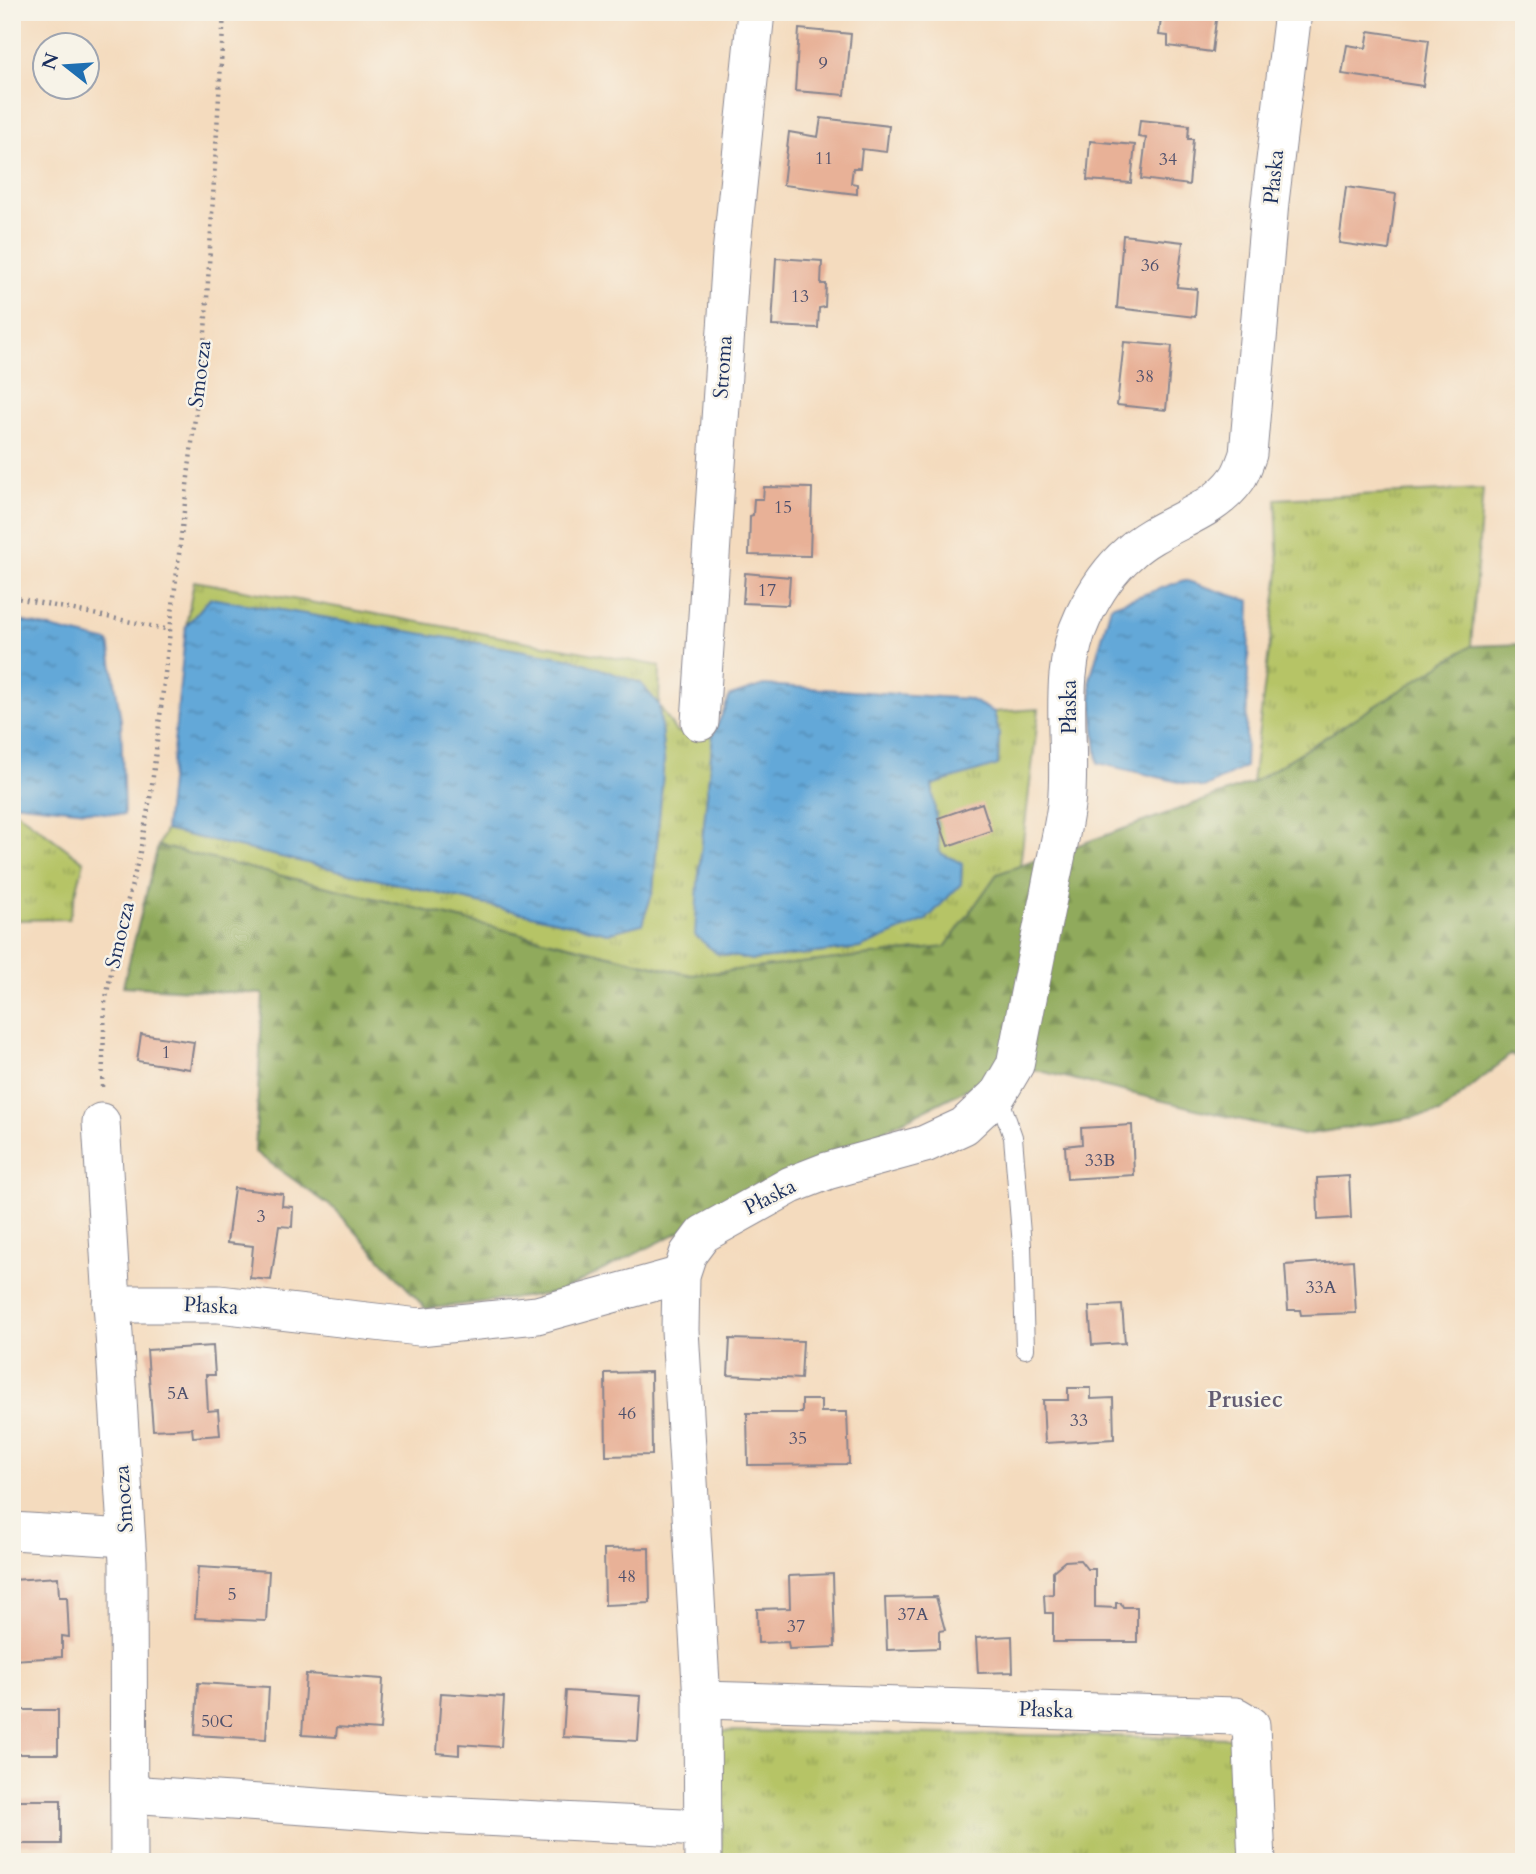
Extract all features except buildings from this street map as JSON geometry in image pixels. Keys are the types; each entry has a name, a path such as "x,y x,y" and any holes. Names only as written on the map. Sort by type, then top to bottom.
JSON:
{"street":[{"name":"Stroma","path":"700,722 731,254 756,12"},
{"name":"Płaska","path":"703,1845 702,1700 680,1330 681,1275 688,1254 703,1234 790,1185 827,1171 925,1144 964,1126 998,1094 1015,1065 1066,806 1069,760 1067,688 1072,648 1082,618 1104,579 1129,552 1152,536 1200,512 1223,494 1238,478 1248,454 1270,202 1293,12"},
{"name":"Smocza","path":"101,1122 126,1538 130,1862"},
{"name":"Płaska","path":"111,1304 219,1304 419,1327 537,1315 681,1275"},
{"path":"12,1531 126,1538"},
{"name":"Płaska","path":"702,1700 1236,1716 1251,1725 1257,1862"},
{"path":"129,1794 420,1814 703,1845"}],"lane":[{"path":"998,1094 1013,1137 1022,1245 1025,1349"}],"path":[{"name":"Smocza","path":"101,1122 105,1003 151,793 205,332 224,12"},
{"path":"12,597 170,630"}],"green space":[{"path":"1483,489 1471,646 1252,783 1279,572 1276,499"},
{"path":"194,581 660,666 659,705 210,598 186,626"},
{"path":"1524,644 1524,1057 1510,1055 1440,1113 1303,1135 1015,1065 557,1293 426,1309 336,1210 255,1152 263,994 123,986 158,846 691,975 945,947 997,874 1252,783 1471,646"},
{"path":"659,705 676,732 713,735 698,883 716,953 752,960 860,948 961,884 962,864 940,853 932,785 998,764 999,734 994,712 1039,709 1020,866 997,874 946,947 692,975 158,846 165,830 608,933 642,924 653,891 664,760"},
{"path":"12,808 84,862 69,919 12,920"},
{"path":"722,1731 1237,1738 1238,1862 721,1862"}],"water":[{"path":"1184,580 1250,601 1245,767 1204,788 1098,763 1090,679 1111,606"},
{"path":"210,598 573,659 641,683 659,705 664,760 653,891 642,924 608,933 165,830 186,626"},
{"path":"12,619 109,642 121,721 124,815 12,803"},
{"path":"764,685 969,699 994,712 999,734 998,765 932,785 940,853 962,863 961,884 926,920 860,948 752,960 716,953 695,935 713,735 730,696"}],"district":[{"name":"Prusiec","path":"1245,1399"}]}
